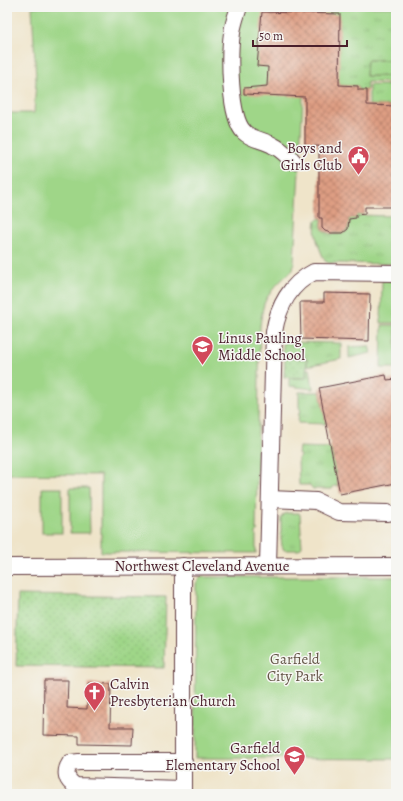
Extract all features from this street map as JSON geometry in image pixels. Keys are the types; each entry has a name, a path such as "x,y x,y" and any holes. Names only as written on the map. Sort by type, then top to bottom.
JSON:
{"street":[{"path":"240,7 234,23 232,36 232,104 236,118 243,131 251,137 275,146 293,161"},
{"path":"268,566 274,332 276,321 284,299 306,276 314,272 396,274"},
{"path":"270,499 316,501 339,512 388,513"},
{"path":"183,566 184,762 183,791 76,786 68,780 67,776 67,768 70,763 184,762"},
{"name":"Northwest Cleveland Avenue","path":"7,567 396,566"}],"green space":[{"name":"Linus Pauling Middle School","path":"32,7 308,7 293,270 276,286 266,299 260,326 256,529 258,530 256,533 256,553 101,552 101,475 8,474 7,472 7,113 34,113 36,80"},
{"path":"308,7 396,7 396,60 367,60 366,76 396,76 396,83 367,82 367,90 358,90 358,86 305,85"},
{"path":"367,60 396,60 396,76 366,76"},
{"path":"369,85 396,85 396,106 369,105"},
{"path":"356,215 396,216 396,264 329,263 325,261 316,236 316,220 322,218 322,228 327,233 339,234 348,229 349,219 356,218"},
{"path":"382,280 396,281 396,323 381,323"},
{"path":"382,325 396,325 396,368 381,368"},
{"path":"283,342 341,343 341,359 307,366 307,359 283,358"},
{"path":"369,346 371,353 349,358 349,347"},
{"path":"285,358 307,359 306,378 284,377"},
{"path":"307,369 310,369 313,389 289,386 289,378 306,378"},
{"path":"299,392 320,392 326,424 298,423 299,413 301,411 299,407"},
{"path":"299,447 331,448 338,486 334,486 332,489 313,489 310,485 299,485"},
{"path":"42,488 62,488 62,533 42,533"},
{"path":"70,488 89,488 90,533 70,533"},
{"path":"286,513 299,513 300,515 302,547 299,550 284,550 282,546 281,518"},
{"name":"Garfield City Park","path":"201,577 396,577 396,759 195,758 196,583"},
{"path":"18,595 166,597 164,668 16,666"}],"building":[{"name":"Boys and Girls Club","path":"262,12 340,14 339,85 358,86 358,90 367,90 367,105 396,106 396,207 365,207 365,214 356,215 356,218 349,219 348,229 343,233 331,233 322,228 322,218 319,218 319,146 305,147 305,97 244,94 244,88 267,86 268,67 257,66"},
{"path":"324,293 370,294 369,341 301,339 300,302 324,302"},
{"path":"386,375 387,380 396,379 396,483 340,494 319,388"},
{"path":"44,680 68,680 67,708 87,709 88,683 111,684 110,727 133,727 132,745 79,744 79,736 43,735"}],"place":[{"name":"Boys and Girls Club","path":"358,176"},
{"name":"Linus Pauling Middle School","path":"202,366"},
{"name":"Calvin Presbyterian Church","path":"94,712"},
{"name":"Garfield Elementary School","path":"295,776"}]}
